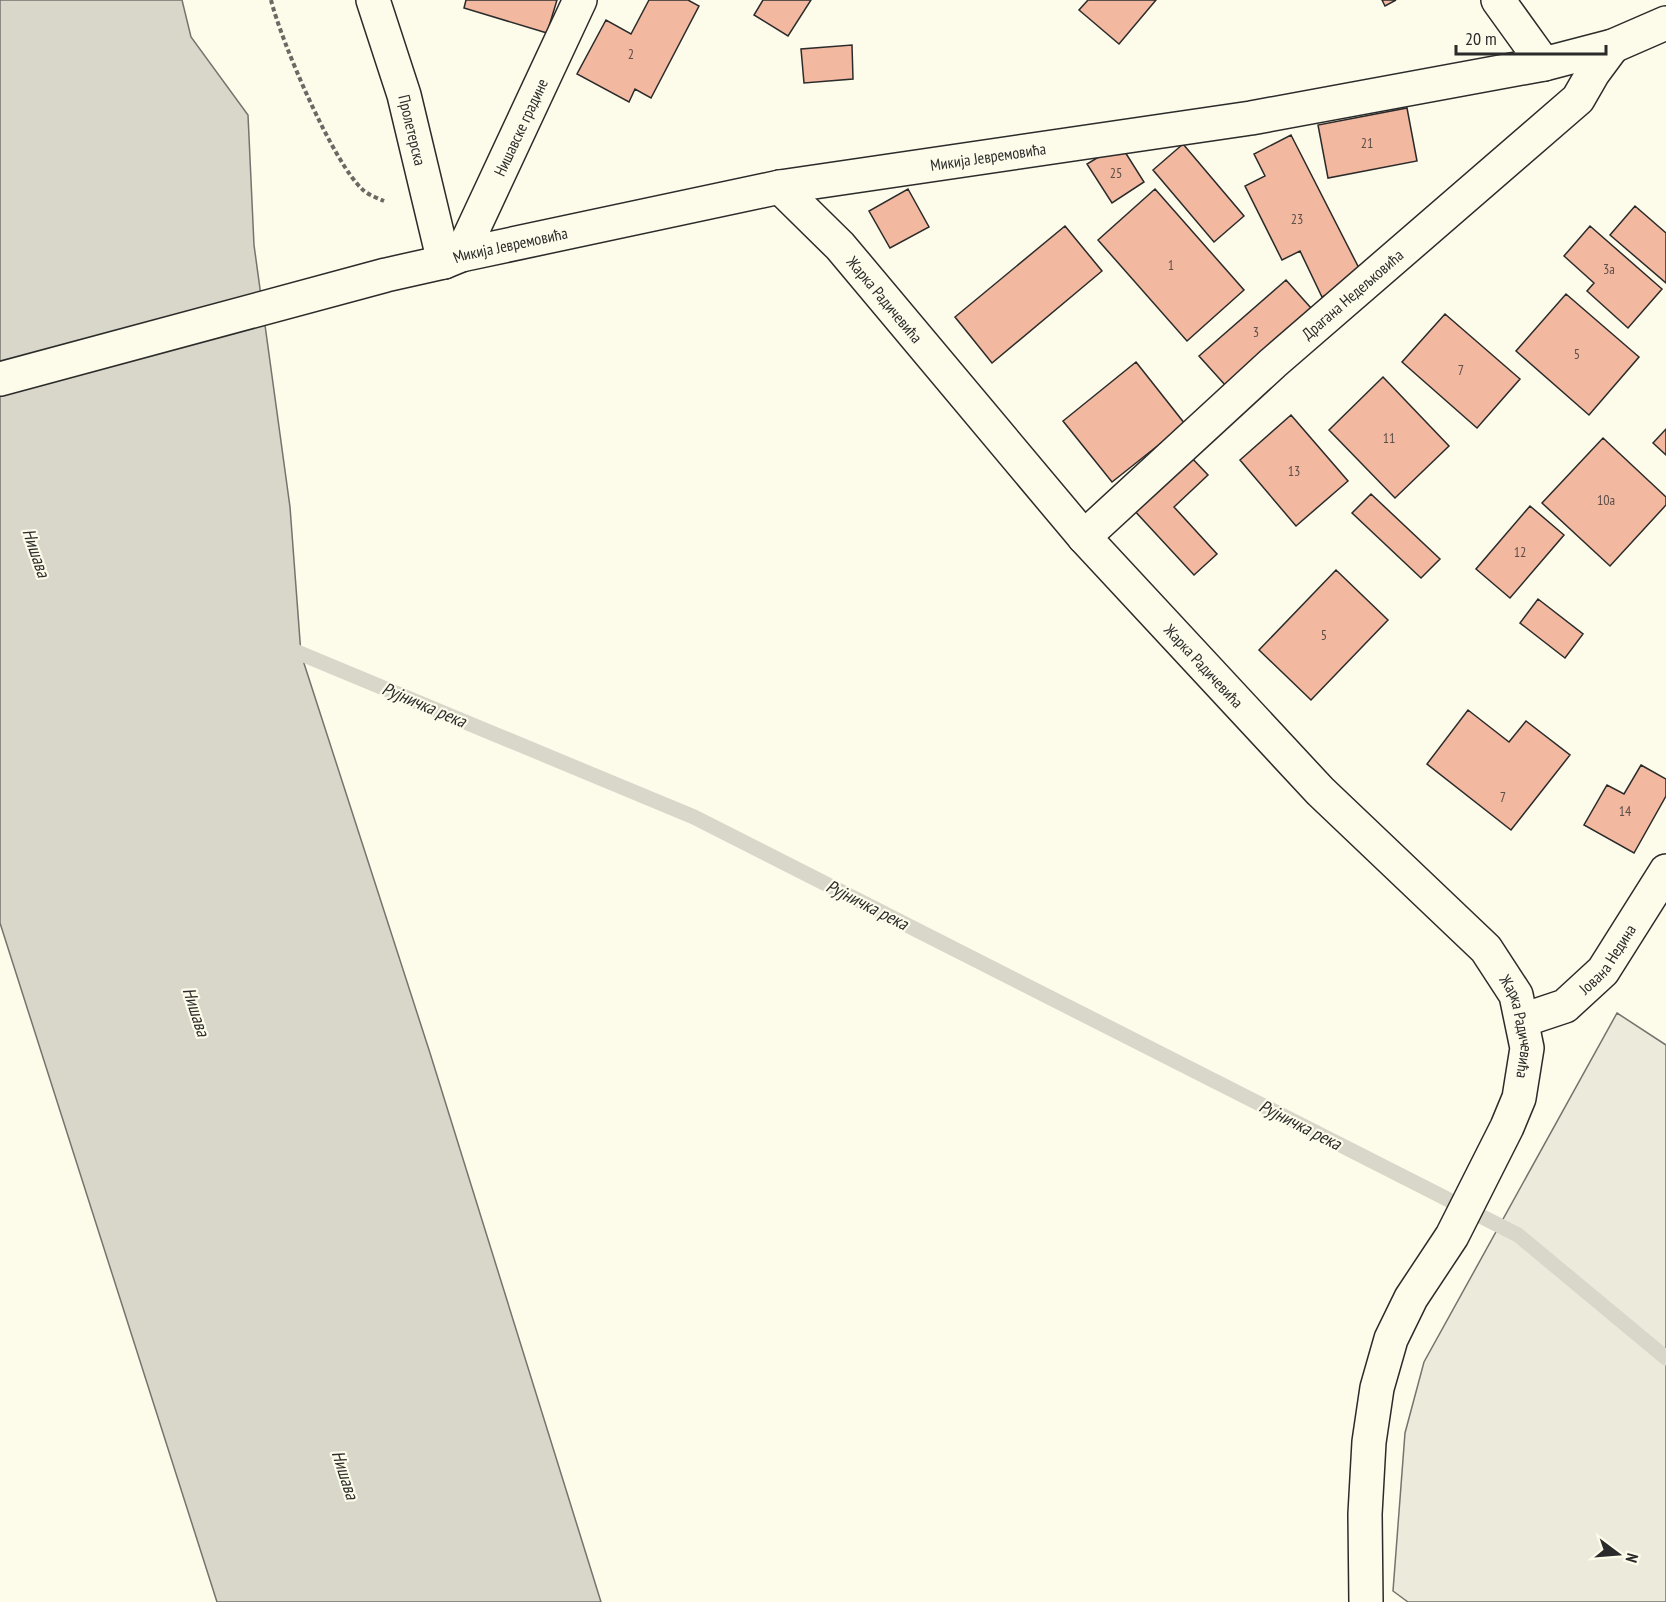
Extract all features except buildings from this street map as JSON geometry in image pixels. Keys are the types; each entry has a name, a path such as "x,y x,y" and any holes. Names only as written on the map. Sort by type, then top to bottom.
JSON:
{"street":[{"name":"Пролетерска","path":"373,0 404,95 436,224 453,258"},
{"name":"Нишавске градине","path":"453,258 580,0"},
{"path":"1498,0 1544,64"},
{"name":"Микија Јевремовића","path":"0,379 453,258 780,187 1251,118 1544,64 1612,46 1666,23"},
{"name":"Драгана Недељковића","path":"1084,537 1273,363 1578,99 1612,46"},
{"name":"Жарка Радичевића","path":"780,187 840,246 1084,537 1320,791 1486,949 1516,995 1523,1020 1527,1061 1519,1098 1452,1236 1411,1298 1391,1340 1377,1388 1369,1442 1365,1514 1366,1602"},
{"name":"Јована Недина","path":"1523,1020 1564,1006 1603,971 1666,871"}],"path":[{"path":"271,0 278,28 342,164 364,191 436,224"}],"shaded area":[{"path":"1617,1013 1666,1045 1666,1602 1408,1602 1393,1591 1405,1433 1424,1362"}],"water":[{"name":"Нишава","path":"0,0 182,0 191,37 248,115 254,245 290,507 301,654 430,1053 601,1602 217,1602 0,923"}],"waterway":[{"name":"Рујничка река","path":"285,647 694,817 1518,1235 1666,1358"}]}
